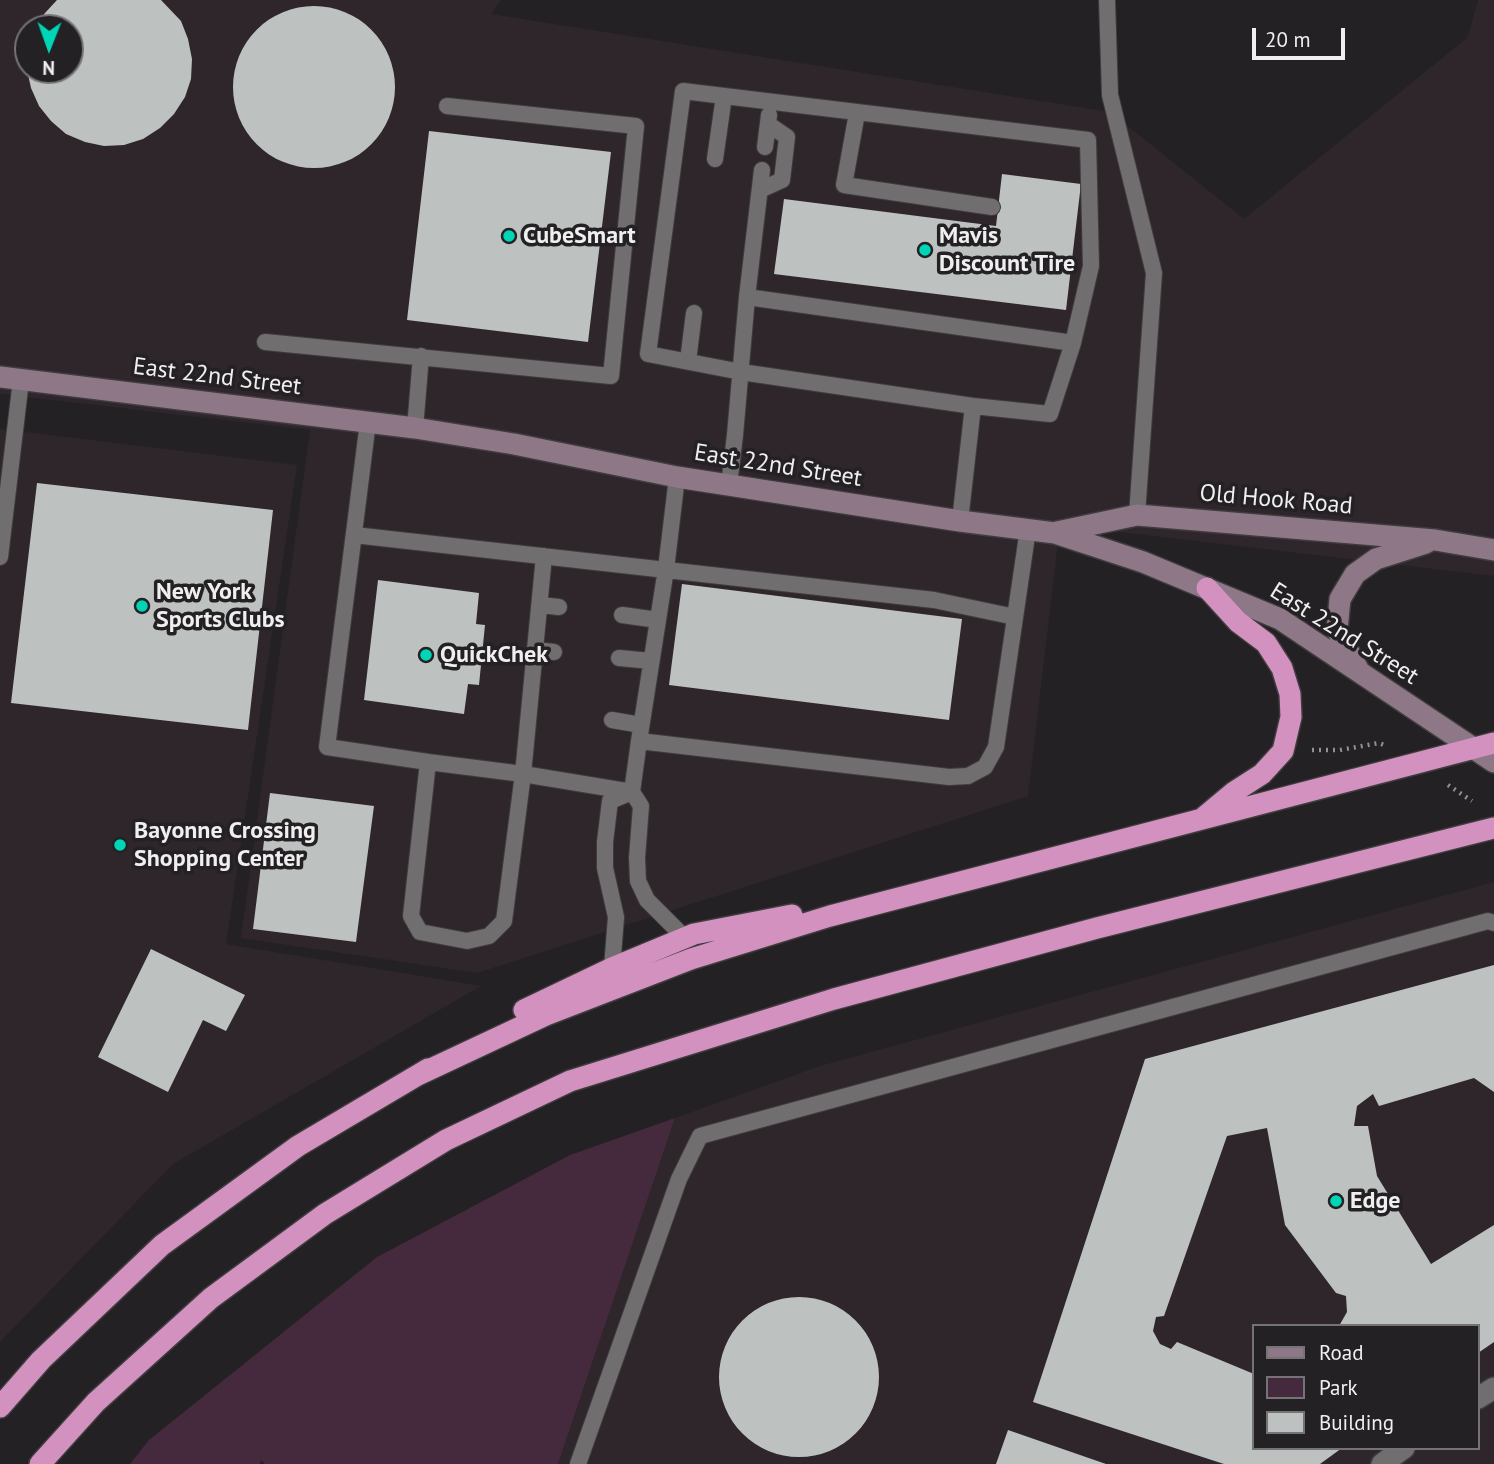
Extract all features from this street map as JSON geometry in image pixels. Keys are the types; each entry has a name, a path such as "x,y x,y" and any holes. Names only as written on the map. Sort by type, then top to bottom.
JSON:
{"highway":[{"path":"1200,821 1234,792 1262,774 1283,751 1291,717 1290,694 1282,668 1266,643 1238,622 1207,588"},
{"path":"418,1075 546,1014 691,959 830,916 1485,745"},
{"path":"40,1464 96,1402 211,1298 325,1214 446,1140 570,1081 834,999 1097,928 1494,828"},
{"path":"0,1407 41,1360 162,1245 298,1146 527,1008 612,968 685,938 956,883"}],"street":[{"name":"East 22nd Street","path":"10,379 415,428 513,444 677,477 1055,533 1143,562 1280,619 1360,673 1485,745 1494,762"},
{"name":"Old Hook Road","path":"1055,533 1137,514 1435,540 1494,550"},
{"path":"1360,673 1337,630 1340,599 1355,574 1376,559 1435,540"},
{"path":"1382,1464 1401,1450"}],"lane":[{"path":"1107,0 1110,95 1154,274 1137,514"},
{"path":"683,91 771,102 1088,140 1091,266 1073,343 1050,414 972,406 741,372 648,354 683,91"},
{"path":"715,159 724,96"},
{"path":"765,147 771,102"},
{"path":"265,342 611,376 636,126 447,106"},
{"path":"857,113 844,185 992,207"},
{"path":"760,190 782,180 787,137 768,124"},
{"path":"729,485 762,170"},
{"path":"747,296 1073,343"},
{"path":"688,361 694,313"},
{"path":"415,428 421,356"},
{"path":"0,557 10,379"},
{"path":"960,521 972,406"},
{"path":"368,422 327,747 632,792"},
{"path":"677,477 666,569 632,792 641,806 638,881 647,900 685,938"},
{"path":"611,720 640,733 949,777 968,776 985,767 996,747 1028,530"},
{"path":"354,535 934,600 1015,617"},
{"path":"428,762 411,916 420,932 467,941 489,936 504,921 523,774 537,708 535,650 544,556"},
{"path":"540,605 559,607"},
{"path":"622,615 658,620"},
{"path":"535,650 554,652"},
{"path":"619,658 652,662"},
{"path":"612,968 616,917 607,877 605,842 611,801 632,792"},
{"path":"579,1464 679,1179 700,1136 1488,921 1494,923"}],"path":[{"path":"1312,750 1340,750 1380,743 1385,746"},
{"path":"1448,785 1472,801"}],"shaded area":[{"path":"0,0 501,0 491,14 1110,112 1244,219 1468,37 1478,0 1494,0 1494,576 1060,525 1028,796 477,973 241,938 310,430 0,394"},
{"name":"Bayonne Crossing Shopping Center","path":"0,429 297,465 226,944 481,986 173,1164 0,1342"},
{"path":"1494,882 1494,1464 558,1464 675,1118 820,1066"}],"green space":[{"path":"675,1118 558,1464 265,1464 261,1460 260,1464 130,1464 149,1440 377,1257 570,1155"}],"building":[{"path":"57,0 161,0 181,21 192,59 191,79 185,97 174,114 160,128 143,139 124,145 104,146 66,134 39,106 30,84 84,84 84,14 45,13"},
{"path":"314,6 345,12 371,30 389,56 395,87 389,118 371,144 345,162 314,168 283,162 257,144 239,118 233,87 239,56 257,30 283,12"},
{"name":"CubeSmart","path":"429,131 611,152 588,342 407,320"},
{"name":"Mavis Discount Tire","path":"1002,174 1081,184 1066,310 774,274 784,199 996,226"},
{"name":"New York Sports Clubs","path":"37,483 273,510 248,730 11,703"},
{"name":"QuickChek","path":"378,580 479,593 476,624 485,625 479,685 468,684 464,714 364,700"},
{"path":"682,584 962,619 949,720 669,685"},
{"path":"270,793 374,806 356,942 253,929"},
{"path":"151,949 245,995 226,1031 203,1020 168,1092 98,1057"},
{"name":"Edge","path":"1494,965 1494,1092 1474,1078 1379,1106 1373,1094 1357,1106 1354,1126 1368,1126 1377,1176 1431,1264 1494,1225 1494,1342 1480,1352 1480,1324 1340,1324 1347,1312 1346,1296 1336,1293 1285,1225 1267,1128 1227,1136 1164,1316 1156,1317 1153,1331 1160,1344 1171,1349 1177,1342 1252,1373 1252,1450 1339,1450 1320,1464 1224,1464 1033,1402 1145,1059"},
{"path":"799,1297 830,1303 856,1320 873,1346 879,1377 873,1408 856,1434 830,1451 799,1457 768,1451 742,1434 725,1408 719,1377 725,1346 742,1320 768,1303"},
{"path":"1008,1430 1106,1464 996,1464"}],"place":[{"name":"CubeSmart","path":"509,236"},
{"name":"Mavis Discount Tire","path":"925,250"},
{"name":"New York Sports Clubs","path":"142,606"},
{"name":"QuickChek","path":"426,655"},
{"name":"Bayonne Crossing Shopping Center","path":"120,845"},
{"name":"Edge","path":"1336,1201"}]}
